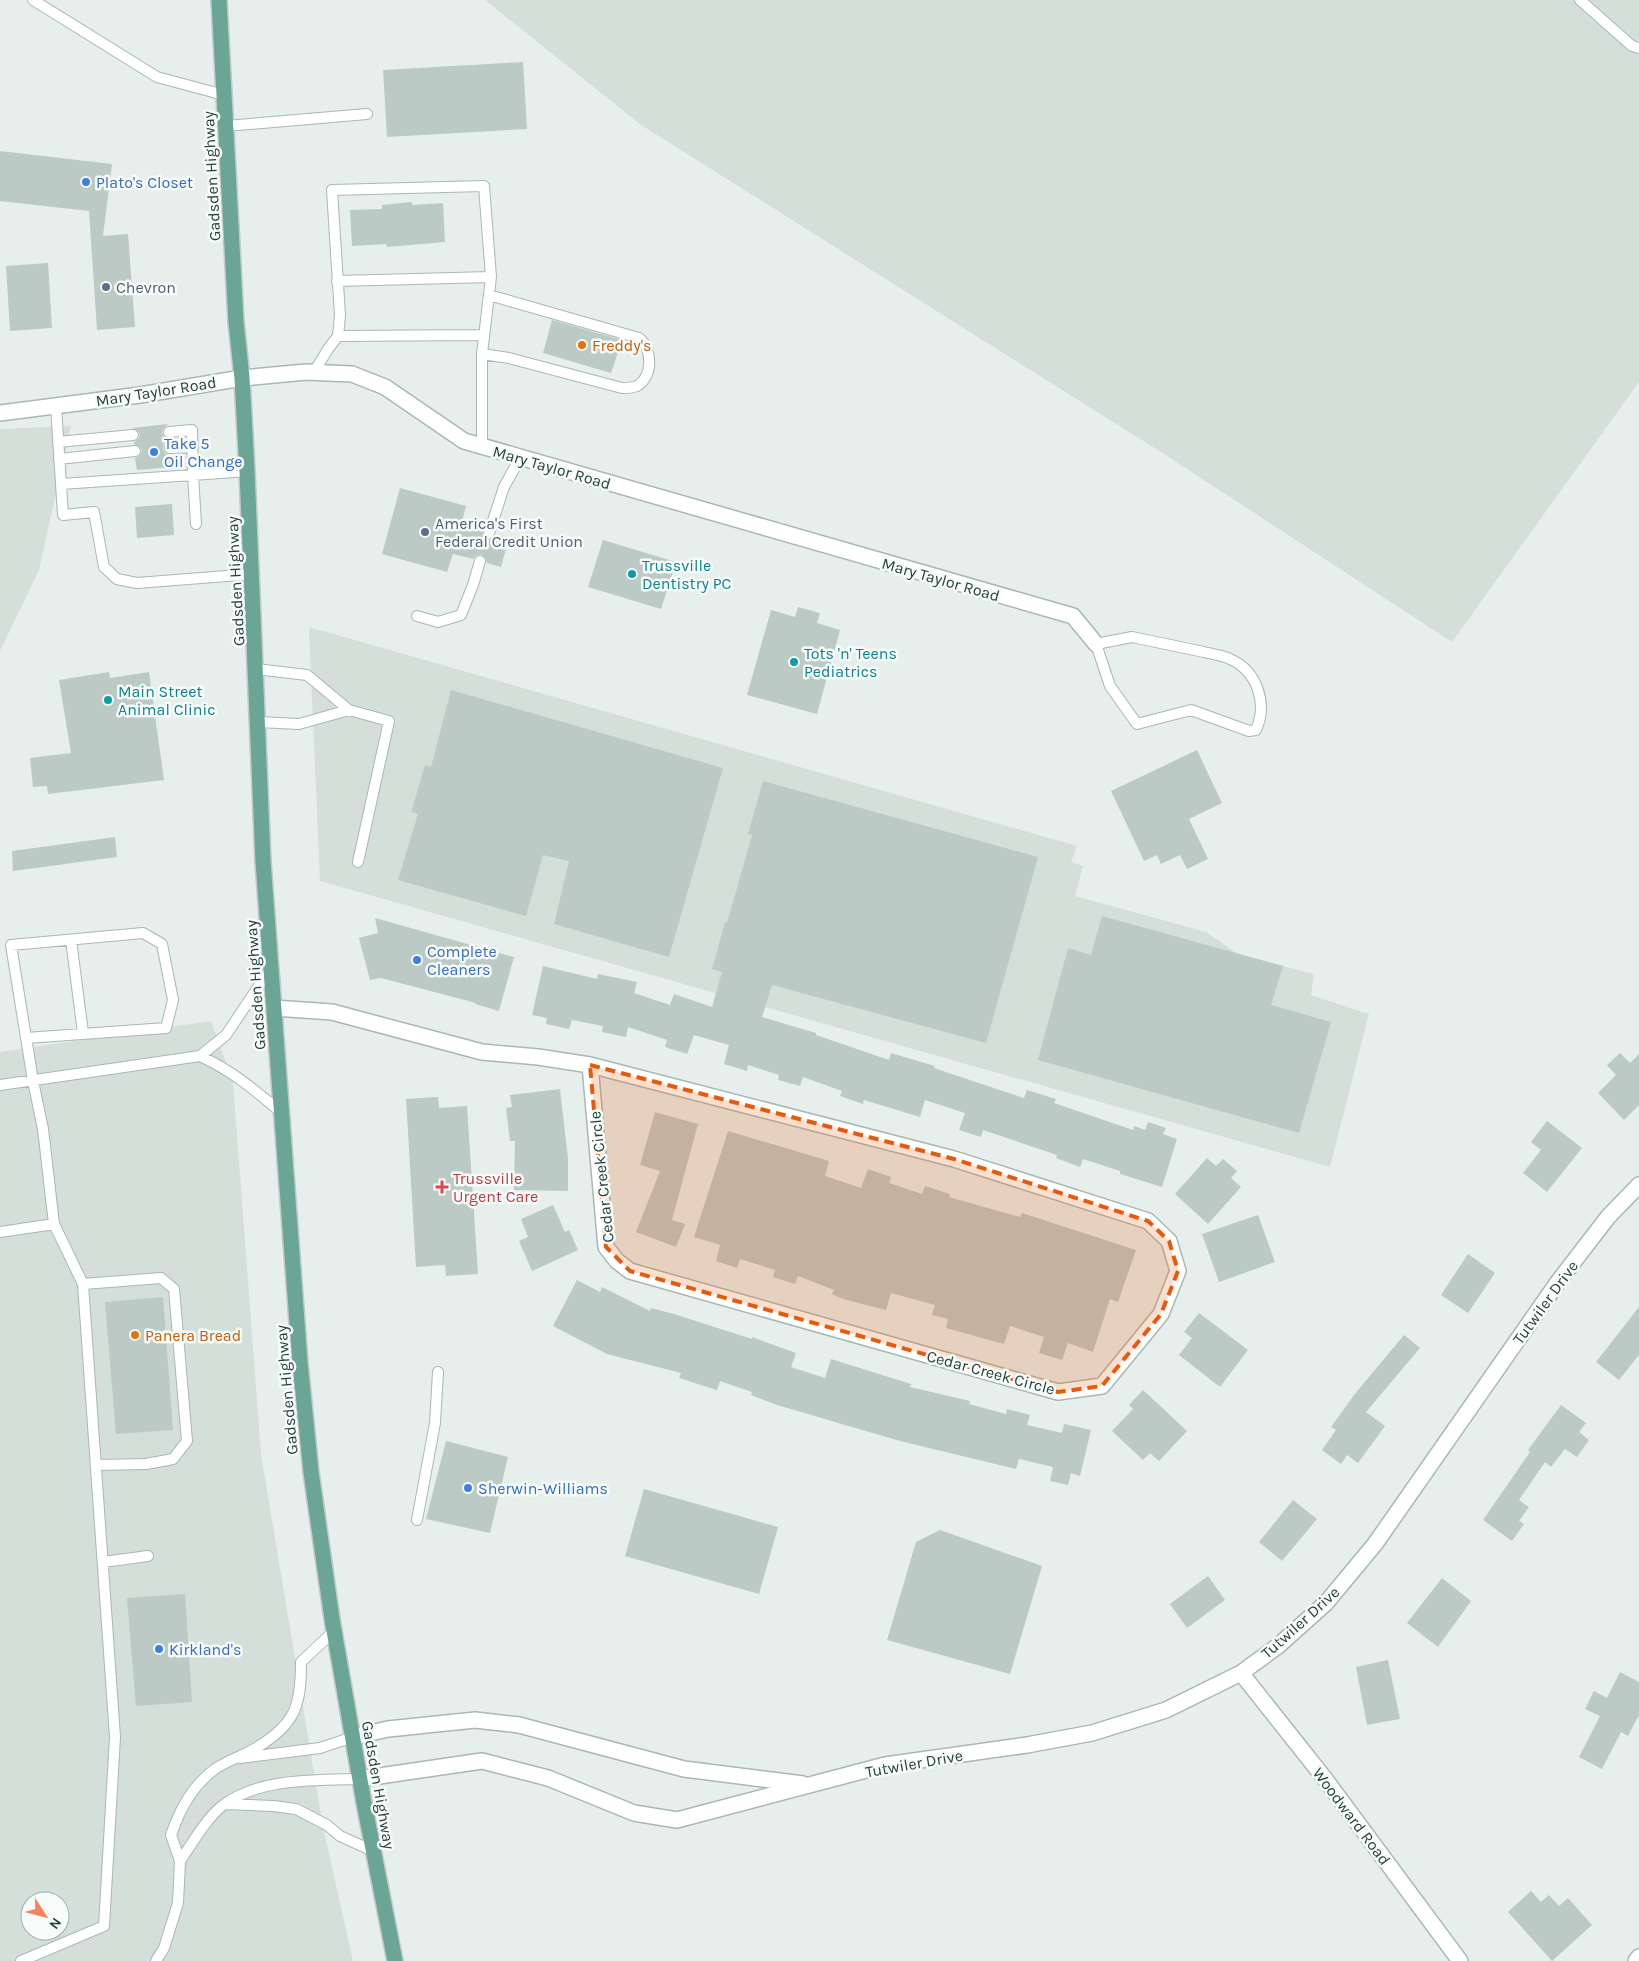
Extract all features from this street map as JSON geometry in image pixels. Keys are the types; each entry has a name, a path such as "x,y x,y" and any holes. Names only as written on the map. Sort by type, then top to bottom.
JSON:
{"main road":[{"name":"Gadsden Highway","path":"219,0 236,322 242,378 247,471 263,861 301,1373 311,1472 334,1631 359,1779 395,1961"}],"street":[{"name":"Mary Taylor Road","path":"0,413 140,395 242,378 314,372 352,374 385,388 464,441 1073,616 1096,644"},
{"name":"Cedar Creek Circle","path":"274,1008 332,1012 482,1052 538,1056 590,1065 954,1159 1148,1221 1169,1241 1178,1271 1161,1314 1102,1386 1058,1392 630,1271 617,1261 606,1247 590,1065"},
{"name":"Tutwiler Drive","path":"359,1779 482,1760 548,1778 634,1813 677,1820 884,1765 1027,1745 1092,1733 1166,1710 1241,1673 1278,1646 1326,1603 1375,1544 1558,1282 1608,1217 1639,1185"},
{"name":"Woodward Road","path":"1241,1673 1325,1779 1460,1961"},
{"name":"Tutwiler Drive","path":"353,1737 388,1729 475,1720 519,1725 684,1769 812,1785"},
{"path":"1636,1961 1639,1956"}],"lane":[{"path":"33,0 157,77 224,95"},
{"path":"1580,0 1632,46 1639,48"},
{"path":"226,126 367,114"},
{"path":"314,372 338,336 340,315 332,190 484,186 490,276 482,354 482,446"},
{"path":"337,281 490,276"},
{"path":"482,354 509,358 622,388 637,386 642,381 650,360 649,351 645,343 639,338 488,296"},
{"path":"338,336 484,335"},
{"path":"56,406 63,515 94,512 104,567 117,579 136,583 252,574"},
{"path":"169,432 192,430 196,524"},
{"path":"58,442 133,435"},
{"path":"170,448 193,447"},
{"path":"59,459 135,451"},
{"path":"489,533 504,487 520,458"},
{"path":"61,484 247,471"},
{"path":"417,616 438,622 461,615 480,561"},
{"path":"1132,637 1230,659 1247,670 1256,685 1262,705 1260,721 1256,730 1249,731 1191,710 1137,724 1110,686 1096,644 1132,637"},
{"path":"256,669 307,675 349,710 389,721 358,862"},
{"path":"258,722 299,724 349,710"},
{"path":"21,1961 104,1926 115,1737 83,1284 54,1224 43,1129 33,1081 26,1038 11,945 143,933 162,944 173,1000 166,1028 26,1038"},
{"path":"71,940 83,1033"},
{"path":"0,1085 200,1056 226,1035 272,967"},
{"path":"200,1056 236,1075 281,1112"},
{"path":"0,1232 54,1224"},
{"path":"83,1284 161,1278 174,1289 186,1441 173,1459 146,1464 96,1465"},
{"path":"417,1520 435,1423 438,1372"},
{"path":"103,1562 148,1556"},
{"path":"156,1961 164,1948 178,1903 180,1861 171,1835 186,1799 216,1769 257,1748 289,1722 298,1706 302,1662 334,1631"},
{"path":"236,1758 254,1758 320,1748 353,1737"},
{"path":"180,1861 207,1823 225,1804 240,1795 259,1788 316,1780 359,1779"},
{"path":"225,1804 296,1809 327,1825 340,1836 373,1851"}],"highlighted area":[{"path":"590,1065 954,1159 1148,1221 1169,1241 1178,1271 1161,1314 1102,1386 1058,1392 630,1271 606,1247"}],"shaded area":[{"path":"485,0 1639,0 1639,382 1452,642 1164,454 641,125"},
{"path":"71,426 39,570 0,651 0,429"},
{"path":"309,627 1077,846 1071,862 1083,866 1075,896 1206,932 1238,954 1314,974 1311,995 1369,1014 1330,1167 320,881"},
{"path":"211,1021 233,1082 261,1454 323,1827 353,1961 0,1961 0,1052"}],"building":[{"path":"523,62 527,129 387,137 383,70"},
{"path":"0,151 112,164 103,236 128,234 135,327 97,330 89,211 0,201"},
{"path":"412,202 412,205 443,203 445,242 387,247 386,244 352,246 350,210 382,209 382,205"},
{"path":"48,263 52,328 10,331 6,266"},
{"name":"Freddy's","path":"552,320 622,340 611,373 543,353"},
{"path":"168,424 162,433 170,441 164,444 163,449 166,454 171,455 172,467 137,470 135,458 142,451 134,442 139,438 140,434 132,428"},
{"path":"400,488 466,506 461,525 482,531 487,540 496,535 509,538 501,567 487,563 485,557 481,554 473,559 453,554 447,572 382,554"},
{"path":"172,504 174,535 137,538 135,507"},
{"name":"Trussville Dentistry PC","path":"603,540 676,562 661,609 588,587"},
{"name":"Tots 'n' Teens Pediatrics","path":"798,607 820,613 817,623 840,630 817,714 747,695 771,610 795,617"},
{"path":"109,672 110,678 149,672 164,780 48,794 47,786 33,787 30,758 71,753 59,680"},
{"path":"451,690 723,768 669,957 554,924 569,861 543,855 526,916 398,880 418,814 411,812 425,765 431,767"},
{"path":"1197,750 1222,803 1189,819 1208,859 1187,869 1180,855 1161,864 1157,855 1144,861 1111,791"},
{"path":"763,781 1038,857 986,1043 772,985 762,1017 816,1033 816,1035 889,1060 891,1053 935,1066 934,1068 1024,1098 1027,1090 1056,1099 1054,1103 1133,1130 1134,1126 1145,1130 1148,1122 1166,1128 1163,1134 1177,1139 1162,1187 1120,1174 1120,1171 1083,1159 1080,1167 1056,1158 1057,1155 983,1130 981,1137 959,1130 965,1113 925,1100 920,1117 864,1100 863,1104 840,1096 842,1091 803,1077 800,1086 778,1080 779,1075 748,1065 747,1071 724,1064 729,1045 694,1035 687,1054 665,1047 667,1040 628,1027 626,1037 602,1032 603,1026 572,1020 569,1029 546,1024 547,1018 532,1015 543,966 597,979 598,974 637,982 634,993 670,1005 674,994 712,1007 722,972 712,969 752,835 748,834"},
{"path":"115,837 117,857 13,871 12,851"},
{"path":"1102,916 1283,966 1271,1005 1331,1022 1299,1133 1038,1060 1068,948 1091,955"},
{"name":"Complete Cleaners","path":"375,918 514,957 499,1011 476,1003 381,978 370,980 359,938 378,933"},
{"path":"1620,1053 1630,1063 1639,1054 1639,1105 1624,1120 1598,1093 1616,1075 1607,1065"},
{"path":"560,1089 568,1159 568,1191 514,1190 515,1141 510,1141 506,1108 512,1107 510,1095"},
{"name":"Trussville Urgent Care","path":"438,1097 439,1108 467,1106 478,1274 446,1276 445,1265 416,1267 406,1099"},
{"path":"655,1112 698,1124 672,1220 685,1224 676,1247 636,1232 660,1171 640,1165"},
{"path":"1547,1121 1582,1148 1547,1192 1523,1173 1541,1150 1531,1142"},
{"path":"728,1131 829,1161 825,1176 861,1188 868,1169 891,1177 889,1183 922,1194 925,1186 950,1194 949,1197 1020,1217 1022,1213 1136,1250 1118,1302 1110,1299 1093,1352 1068,1343 1062,1360 1039,1353 1044,1337 1010,1326 1004,1344 946,1328 948,1319 932,1315 935,1305 891,1293 886,1310 843,1299 832,1294 834,1290 798,1276 795,1284 773,1277 775,1270 740,1259 737,1268 716,1261 720,1245 694,1237"},
{"path":"1207,1158 1216,1166 1223,1159 1237,1171 1231,1178 1241,1187 1208,1224 1175,1194"},
{"path":"553,1205 565,1232 569,1230 578,1250 532,1271 519,1241 528,1237 521,1219"},
{"path":"1258,1215 1275,1262 1219,1282 1202,1234"},
{"path":"1468,1254 1495,1273 1468,1313 1441,1295"},
{"path":"577,1280 600,1292 602,1287 650,1311 651,1308 674,1314 752,1339 752,1337 796,1353 791,1367 825,1378 831,1359 911,1384 910,1387 970,1401 969,1404 1006,1414 1007,1409 1030,1415 1027,1425 1062,1433 1064,1424 1091,1430 1080,1476 1071,1473 1068,1485 1050,1481 1053,1467 1019,1459 1016,1469 900,1441 777,1405 751,1395 752,1392 720,1381 717,1390 679,1378 681,1373 607,1354 553,1326"},
{"path":"163,1297 173,1430 116,1434 105,1302"},
{"path":"1639,1307 1639,1355 1619,1380 1596,1362"},
{"path":"1199,1313 1248,1350 1220,1387 1179,1355 1192,1338 1184,1332"},
{"path":"1404,1335 1420,1348 1366,1412 1385,1426 1358,1463 1347,1455 1341,1464 1322,1450 1336,1430 1331,1427 1354,1395"},
{"path":"1143,1390 1187,1431 1159,1461 1150,1453 1143,1460 1112,1431 1133,1409 1129,1405"},
{"path":"1561,1405 1586,1423 1579,1432 1589,1440 1577,1457 1565,1449 1551,1467 1545,1462 1519,1500 1529,1507 1519,1521 1524,1524 1512,1541 1483,1520 1530,1452 1528,1450"},
{"name":"Sherwin-Williams","path":"446,1441 508,1457 490,1533 426,1519"},
{"path":"644,1489 778,1527 759,1594 625,1556"},
{"path":"1293,1500 1317,1519 1282,1561 1259,1542"},
{"path":"940,1530 1042,1566 1010,1674 887,1640 916,1542"},
{"path":"1208,1576 1225,1600 1187,1628 1170,1604"},
{"path":"1442,1578 1471,1601 1438,1647 1407,1623"},
{"path":"185,1594 192,1702 136,1706 127,1598"},
{"path":"1388,1660 1400,1719 1367,1725 1356,1667"},
{"path":"1620,1672 1639,1682 1639,1715 1628,1736 1621,1732 1602,1769 1579,1757 1600,1716 1585,1709 1594,1691 1607,1698"},
{"path":"1531,1891 1541,1902 1549,1895 1559,1906 1568,1898 1592,1925 1552,1961 1508,1912"}],"place":[{"name":"Plato's Closet","path":"86,182"},
{"name":"Chevron","path":"106,287"},
{"name":"Freddy's","path":"582,345"},
{"name":"Take 5 Oil Change","path":"154,452"},
{"name":"America's First Federal Credit Union","path":"425,532"},
{"name":"Trussville Dentistry PC","path":"632,574"},
{"name":"Tots 'n' Teens Pediatrics","path":"794,662"},
{"name":"Main Street Animal Clinic","path":"108,700"},
{"name":"Complete Cleaners","path":"417,960"},
{"name":"Trussville Urgent Care","path":"442,1187"},
{"name":"Panera Bread","path":"135,1335"},
{"name":"Sherwin-Williams","path":"468,1488"},
{"name":"Kirkland's","path":"159,1649"}]}
